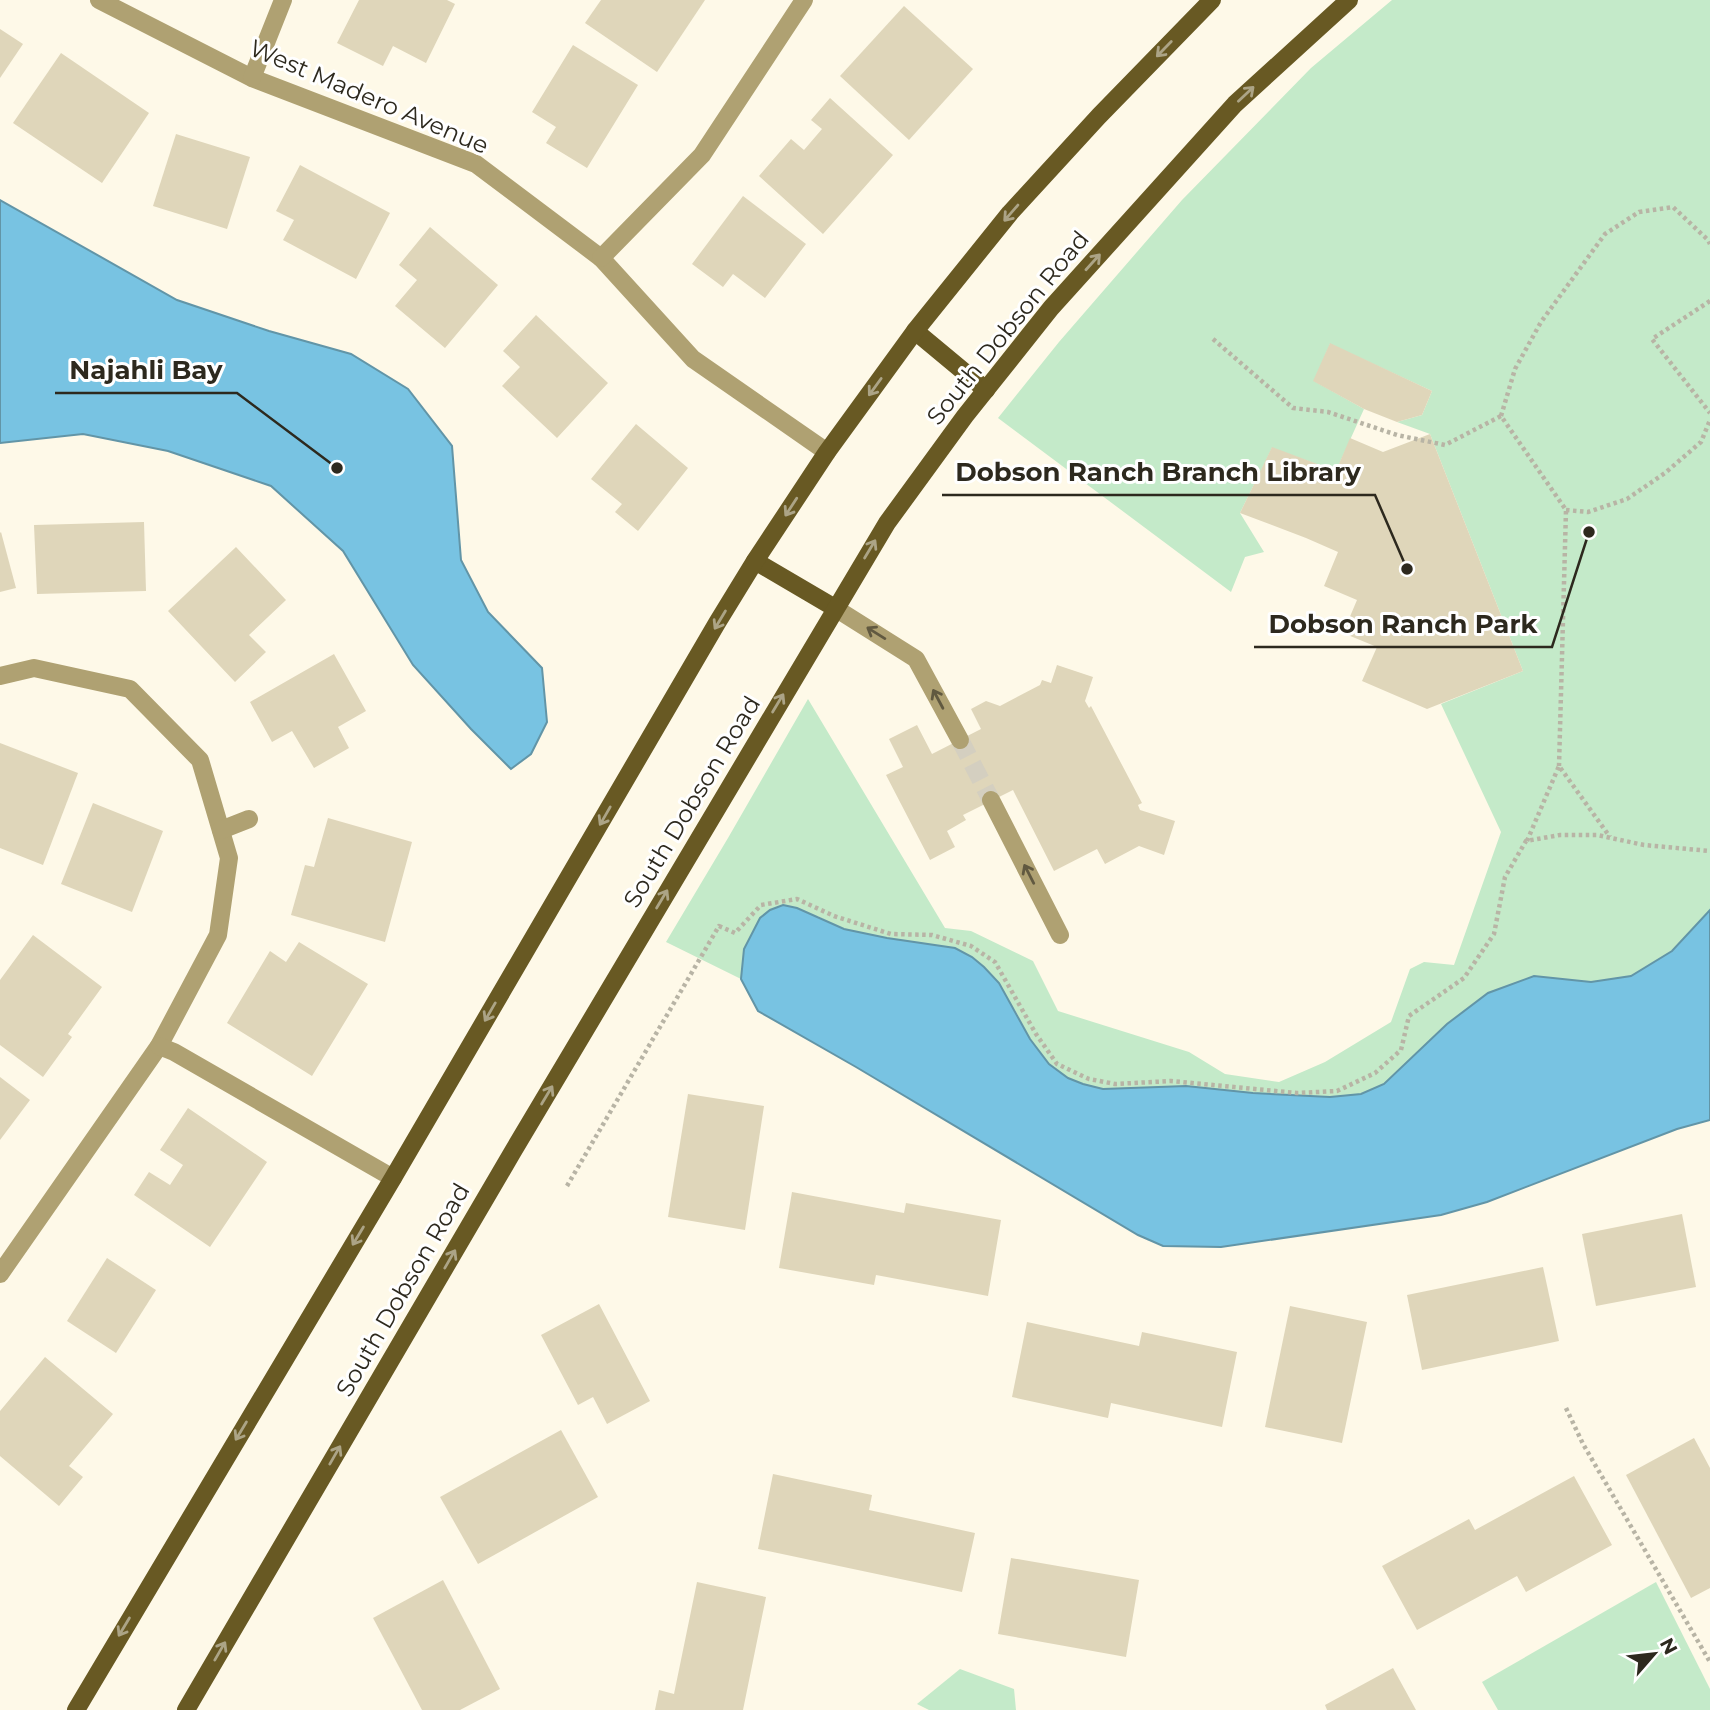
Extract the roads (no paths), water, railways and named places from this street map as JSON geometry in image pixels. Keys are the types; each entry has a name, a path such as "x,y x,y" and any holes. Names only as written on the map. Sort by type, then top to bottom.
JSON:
{"main road":[{"path":"76,1710 393,1178 755,561 827,452 915,331 1010,213 1099,116 1212,0"},
{"name":"South Dobson Road","path":"186,1710 519,1142 887,523 1051,308 1236,104 1349,0"},
{"path":"915,331 986,390"},
{"path":"755,561 835,608"}],"street":[{"name":"West Madero Avenue","path":"99,0 252,78 476,164 601,258 693,359 827,452"},
{"path":"252,78 283,0"},
{"path":"601,258 702,155 804,0"},
{"path":"835,608 916,659 960,740"},
{"path":"0,676 34,668 130,689 200,760 229,858 218,934 159,1046 0,1274"},
{"path":"991,800 1060,935"},
{"path":"221,830 250,819"},
{"path":"159,1046 174,1052 393,1178"}],"water":[{"path":"0,200 177,300 269,331 351,354 408,389 452,446 461,560 488,612 542,668 547,722 531,754 511,769 471,729 413,665 343,551 271,486 168,451 83,434 0,443"},
{"path":"783,905 797,908 844,929 955,948 972,957 999,983 1030,1039 1049,1064 1068,1078 1083,1084 1103,1089 1186,1086 1330,1097 1361,1094 1384,1084 1447,1024 1488,993 1534,976 1591,982 1631,976 1672,951 1710,910 1710,1120 1677,1129 1487,1202 1441,1215 1221,1247 1163,1246 1138,1235 758,1011 741,979 744,949 760,918"}],"tunnel":[{"path":"960,740 991,800"}],"place":[{"name":"Najahli Bay","path":"337,468"},
{"name":"Dobson Ranch Park","path":"1589,532"},
{"name":"Dobson Ranch Branch Library","path":"1407,569"}]}
